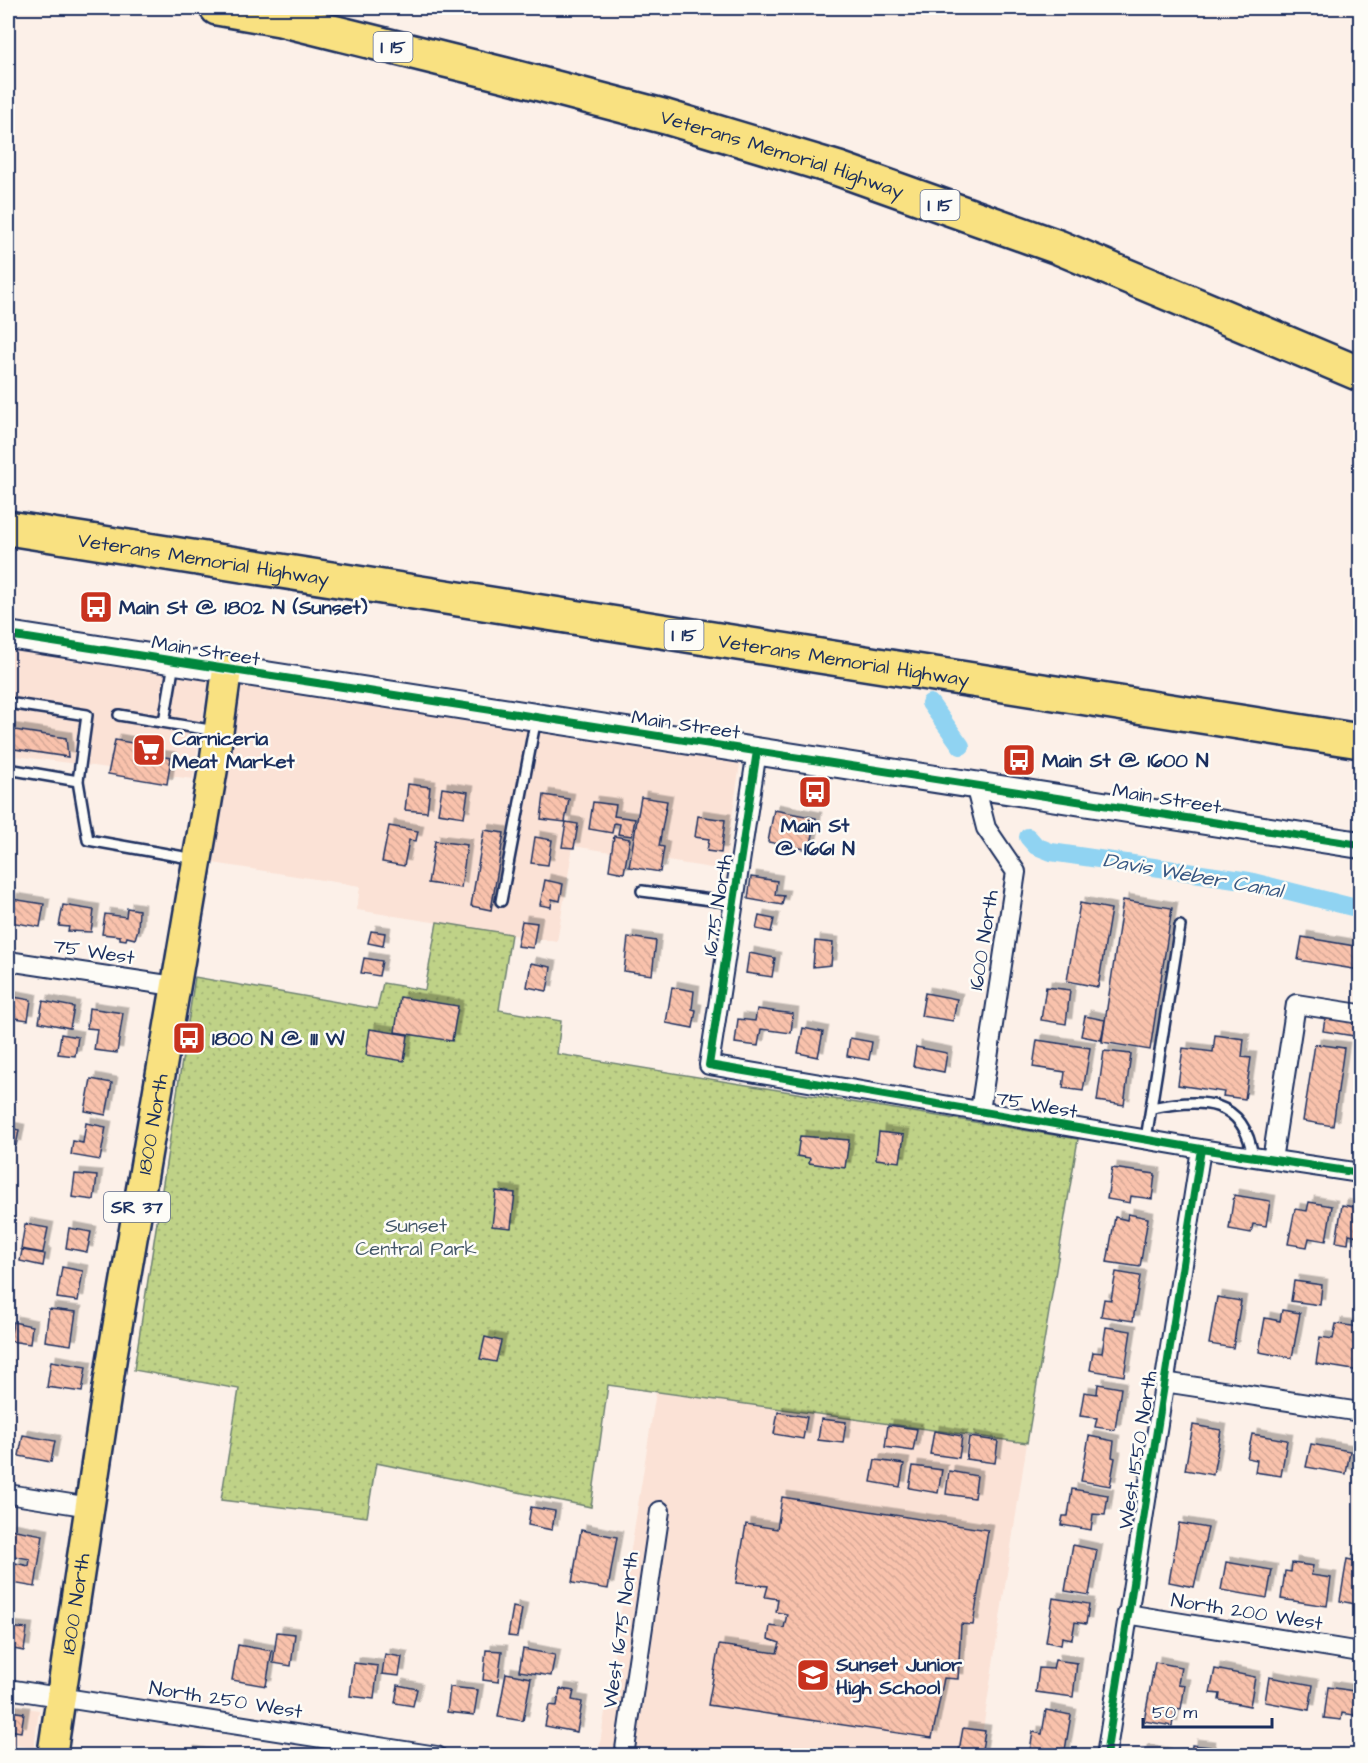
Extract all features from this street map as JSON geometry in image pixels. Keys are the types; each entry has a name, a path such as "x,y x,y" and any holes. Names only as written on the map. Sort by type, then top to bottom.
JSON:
{"highway":[{"name":"Veterans Memorial Highway","path":"216,8 280,19 506,75 666,117 839,169 1058,247 1360,374"},
{"name":"Veterans Memorial Highway","path":"8,528 1360,741"}],"main road":[{"name":"Main Street","path":"8,634 1360,845"},
{"name":"1800 North","path":"52,1755 174,986 198,859 227,670"}],"street":[{"name":"1675 North","path":"709,1065 757,751"},
{"name":"1600 North","path":"975,785 986,828 1016,872 980,1111"},
{"name":"75 West","path":"8,961 174,986"},
{"path":"1262,1158 1296,1004 1360,1014"},
{"name":"75 West","path":"709,1065 1201,1149 1360,1173"},
{"name":"West 1550 North","path":"1106,1755 1201,1149"},
{"path":"1164,1382 1360,1412"},
{"path":"8,1494 90,1507"},
{"name":"West 1675 North","path":"624,1755 660,1511"},
{"name":"North 200 West","path":"1127,1614 1360,1652"},
{"name":"North 250 West","path":"8,1689 437,1755"}],"lane":[{"path":"164,722 174,661"},
{"path":"8,703 87,715 78,781 88,840 198,859"},
{"path":"119,715 219,731"},
{"path":"501,902 536,718"},
{"path":"8,769 78,781"},
{"path":"642,891 734,903"},
{"path":"1146,1139 1180,926"},
{"path":"1152,1108 1183,1102 1220,1106 1243,1122 1262,1158"}],"shaded area":[{"path":"8,647 209,678 193,779 8,755"},
{"path":"242,678 741,758 724,870 573,846 557,942 357,910 360,886 213,863"},
{"path":"656,1392 1027,1443 979,1755 598,1756"},
{"path":"8,1705 39,1710 34,1748 8,1744"}],"green space":[{"name":"Sunset Central Park","path":"437,922 511,934 499,1010 561,1021 557,1054 1078,1139 1027,1443 608,1385 591,1507 376,1463 367,1517 221,1500 239,1389 134,1370 195,977 377,1009 383,983 425,990"}],"building":[{"path":"8,729 66,738 68,757 8,748"},
{"path":"115,740 144,745 142,754 171,758 167,784 108,774"},
{"path":"408,784 430,787 427,812 405,810"},
{"path":"442,788 468,792 464,817 438,813"},
{"path":"544,795 569,799 565,822 541,819"},
{"path":"641,797 667,801 659,846 664,847 660,872 629,867"},
{"path":"593,802 616,805 614,816 635,819 632,836 618,834 620,824 614,823 612,833 589,829"},
{"path":"774,810 816,818 810,850 768,842"},
{"path":"698,816 725,820 721,853 707,851 709,839 695,837"},
{"path":"566,822 578,824 574,848 562,847"},
{"path":"389,826 418,831 416,841 409,840 404,866 382,862"},
{"path":"484,830 504,833 491,910 471,906"},
{"path":"614,836 630,839 624,873 609,870"},
{"path":"535,837 552,840 548,865 531,863"},
{"path":"435,841 467,845 461,888 428,883"},
{"path":"751,877 777,881 775,895 784,896 782,905 748,899"},
{"path":"545,880 563,884 560,901 552,899 551,907 540,905"},
{"path":"12,899 44,904 40,927 9,922"},
{"path":"1123,900 1172,908 1150,1050 1102,1042"},
{"path":"1080,903 1111,909 1098,987 1067,981"},
{"path":"63,905 94,910 91,932 68,931 69,927 59,926"},
{"path":"127,908 139,910 135,939 127,937 126,940 120,939 120,936 102,934 105,914 126,917"},
{"path":"759,916 774,919 771,932 756,929"},
{"path":"522,921 537,923 533,948 517,946"},
{"path":"371,931 385,933 383,946 368,943"},
{"path":"628,937 656,941 652,975 624,971"},
{"path":"1302,937 1360,947 1360,970 1298,960"},
{"path":"815,941 833,943 831,965 813,967"},
{"path":"749,953 775,958 772,977 746,973"},
{"path":"364,958 382,961 379,976 361,973"},
{"path":"531,963 551,967 547,991 527,987"},
{"path":"672,987 694,991 692,1009 696,1010 693,1028 666,1023"},
{"path":"1046,987 1070,990 1066,1024 1041,1020"},
{"path":"925,993 957,999 953,1021 921,1016"},
{"path":"8,996 31,1000 28,1020 8,1017"},
{"path":"400,997 458,1006 452,1041 395,1032"},
{"path":"43,1001 74,1007 70,1028 39,1022"},
{"path":"89,1008 123,1013 117,1053 94,1050 97,1029 87,1028"},
{"path":"757,1009 793,1014 791,1033 761,1029 758,1046 735,1043 738,1019 755,1021"},
{"path":"1326,1013 1360,1019 1360,1037 1323,1031"},
{"path":"1085,1016 1105,1020 1101,1040 1081,1036"},
{"path":"803,1028 823,1032 818,1057 798,1053"},
{"path":"370,1029 408,1035 404,1061 366,1055"},
{"path":"61,1034 78,1037 75,1056 58,1054"},
{"path":"1215,1035 1244,1039 1242,1057 1251,1058 1245,1099 1223,1096 1224,1092 1178,1085 1183,1048 1213,1052"},
{"path":"850,1038 872,1042 869,1060 847,1056"},
{"path":"1037,1040 1090,1048 1083,1091 1063,1088 1065,1072 1033,1067"},
{"path":"1315,1044 1344,1048 1333,1126 1303,1121"},
{"path":"916,1047 947,1053 944,1072 913,1066"},
{"path":"1104,1051 1131,1054 1124,1105 1097,1101"},
{"path":"91,1079 112,1083 106,1115 85,1111"},
{"path":"1360,1098 1360,1130 1356,1130"},
{"path":"8,1120 10,1121 9,1128 19,1130 16,1146 8,1145"},
{"path":"86,1123 106,1127 100,1160 71,1155 73,1141 83,1143"},
{"path":"879,1132 904,1135 900,1162 876,1159"},
{"path":"800,1136 849,1140 845,1168 809,1163 810,1158 797,1156"},
{"path":"1112,1168 1155,1174 1152,1199 1131,1196 1130,1203 1107,1199"},
{"path":"75,1174 97,1176 94,1200 72,1197"},
{"path":"496,1191 515,1193 511,1228 492,1226"},
{"path":"1234,1195 1270,1201 1266,1226 1253,1224 1251,1233 1229,1229"},
{"path":"1309,1202 1332,1206 1326,1241 1309,1238 1307,1247 1288,1244 1295,1209 1307,1211"},
{"path":"1342,1205 1360,1208 1360,1246 1357,1245 1358,1236 1349,1234 1348,1244 1336,1242"},
{"path":"1128,1214 1148,1218 1140,1267 1107,1262 1115,1217 1127,1220"},
{"path":"25,1224 48,1228 43,1253 21,1249"},
{"path":"69,1228 91,1232 87,1252 66,1248"},
{"path":"22,1250 45,1254 43,1266 20,1261"},
{"path":"62,1267 83,1271 78,1301 57,1298"},
{"path":"1116,1272 1140,1276 1133,1321 1101,1316 1104,1299 1111,1300"},
{"path":"1294,1281 1322,1285 1320,1305 1291,1301"},
{"path":"1217,1297 1241,1301 1233,1348 1209,1344"},
{"path":"49,1309 76,1312 71,1345 45,1341"},
{"path":"1282,1310 1300,1313 1292,1358 1259,1352 1265,1318 1280,1321"},
{"path":"13,1322 32,1326 30,1344 10,1341"},
{"path":"1336,1324 1360,1327 1360,1371 1316,1364 1320,1337 1333,1339"},
{"path":"1106,1327 1131,1331 1124,1376 1090,1370 1093,1352 1102,1353"},
{"path":"485,1337 501,1341 496,1362 480,1359"},
{"path":"51,1361 86,1367 82,1392 47,1387"},
{"path":"1098,1384 1121,1388 1115,1430 1095,1427 1097,1418 1080,1416 1084,1392 1097,1394"},
{"path":"778,1412 807,1417 803,1439 774,1434"},
{"path":"821,1419 846,1422 843,1443 818,1440"},
{"path":"888,1425 917,1429 913,1451 885,1447"},
{"path":"1193,1425 1221,1430 1213,1475 1185,1470"},
{"path":"934,1431 962,1436 959,1458 930,1454"},
{"path":"1252,1434 1287,1440 1281,1476 1255,1472 1257,1460 1247,1458"},
{"path":"23,1435 55,1441 51,1462 19,1456"},
{"path":"1089,1436 1114,1441 1112,1457 1115,1458 1110,1486 1081,1481"},
{"path":"969,1437 998,1441 995,1463 966,1459"},
{"path":"1311,1444 1350,1451 1346,1474 1306,1467"},
{"path":"875,1460 904,1464 900,1487 871,1482"},
{"path":"913,1466 942,1470 938,1493 909,1488"},
{"path":"949,1471 977,1476 974,1498 946,1494"},
{"path":"1072,1489 1108,1495 1105,1515 1093,1514 1091,1530 1061,1525 1063,1516 1068,1516"},
{"path":"782,1497 988,1530 973,1625 961,1624 958,1679 944,1678 932,1738 708,1705 719,1645 777,1653 780,1643 768,1639 770,1626 784,1628 787,1614 776,1612 778,1599 765,1597 768,1586 736,1583 746,1524 777,1529"},
{"path":"531,1507 555,1511 552,1530 528,1525"},
{"path":"1179,1523 1208,1528 1194,1587 1169,1582"},
{"path":"10,1529 43,1535 35,1587 12,1583 15,1563 29,1566 30,1559 8,1555"},
{"path":"581,1530 617,1537 608,1589 572,1583"},
{"path":"1073,1545 1097,1550 1089,1595 1065,1591"},
{"path":"1347,1559 1360,1562 1360,1605 1340,1601"},
{"path":"1226,1562 1272,1570 1267,1598 1221,1590"},
{"path":"1292,1563 1313,1566 1311,1575 1331,1578 1327,1606 1281,1599 1285,1571 1291,1572"},
{"path":"1053,1598 1089,1604 1086,1624 1075,1622 1072,1639 1062,1637 1061,1645 1046,1642"},
{"path":"513,1607 522,1609 517,1637 508,1636"},
{"path":"8,1627 27,1629 24,1651 8,1648"},
{"path":"277,1632 295,1634 291,1666 273,1663"},
{"path":"238,1645 272,1651 266,1686 232,1680"},
{"path":"523,1649 555,1655 551,1676 519,1671"},
{"path":"486,1650 502,1651 498,1682 483,1680"},
{"path":"385,1654 402,1657 399,1676 382,1674"},
{"path":"1055,1660 1077,1663 1073,1697 1036,1692 1039,1668 1053,1669"},
{"path":"1155,1662 1181,1667 1178,1684 1185,1685 1181,1709 1175,1708 1172,1726 1144,1721"},
{"path":"354,1663 378,1666 374,1699 350,1696"},
{"path":"1215,1669 1255,1677 1250,1706 1219,1700 1220,1694 1210,1693"},
{"path":"506,1673 531,1678 523,1721 498,1717"},
{"path":"1269,1677 1313,1685 1309,1710 1265,1702"},
{"path":"398,1685 417,1689 413,1706 395,1703"},
{"path":"450,1687 478,1690 474,1715 447,1712"},
{"path":"1328,1687 1360,1692 1360,1716 1342,1713 1341,1720 1324,1718"},
{"path":"560,1689 574,1691 572,1700 582,1702 577,1732 545,1726 549,1705 557,1706"},
{"path":"1046,1710 1071,1715 1064,1756 1030,1750 1033,1732 1042,1734"},
{"path":"8,1711 24,1713 21,1732 8,1730"},
{"path":"963,1728 985,1731 981,1756 958,1756"},
{"path":"1192,1745 1210,1747 1209,1756 1191,1756"},
{"path":"1143,1750 1166,1754 1166,1756 1142,1756"},
{"path":"189,1752 216,1756 188,1756"}],"waterway":[{"path":"930,703 961,746"},
{"name":"Davis Weber Canal","path":"1028,837 1036,846 1051,852 1249,881 1360,909"}],"cycle path":[{"path":"8,635 1360,845"},
{"path":"757,751 709,1065 1201,1149 1360,1173"},
{"path":"1106,1756 1201,1149"}],"place":[{"name":"Main St @ 1802 N (Sunset)","path":"96,607"},
{"name":"Carniceria Meat Market","path":"149,750"},
{"name":"Main St @ 1600 N","path":"1019,760"},
{"name":"Main St @ 1661 N","path":"815,792"},
{"name":"1800 N @ 111 W","path":"189,1038"},
{"name":"Sunset Junior High School","path":"813,1675"}]}
